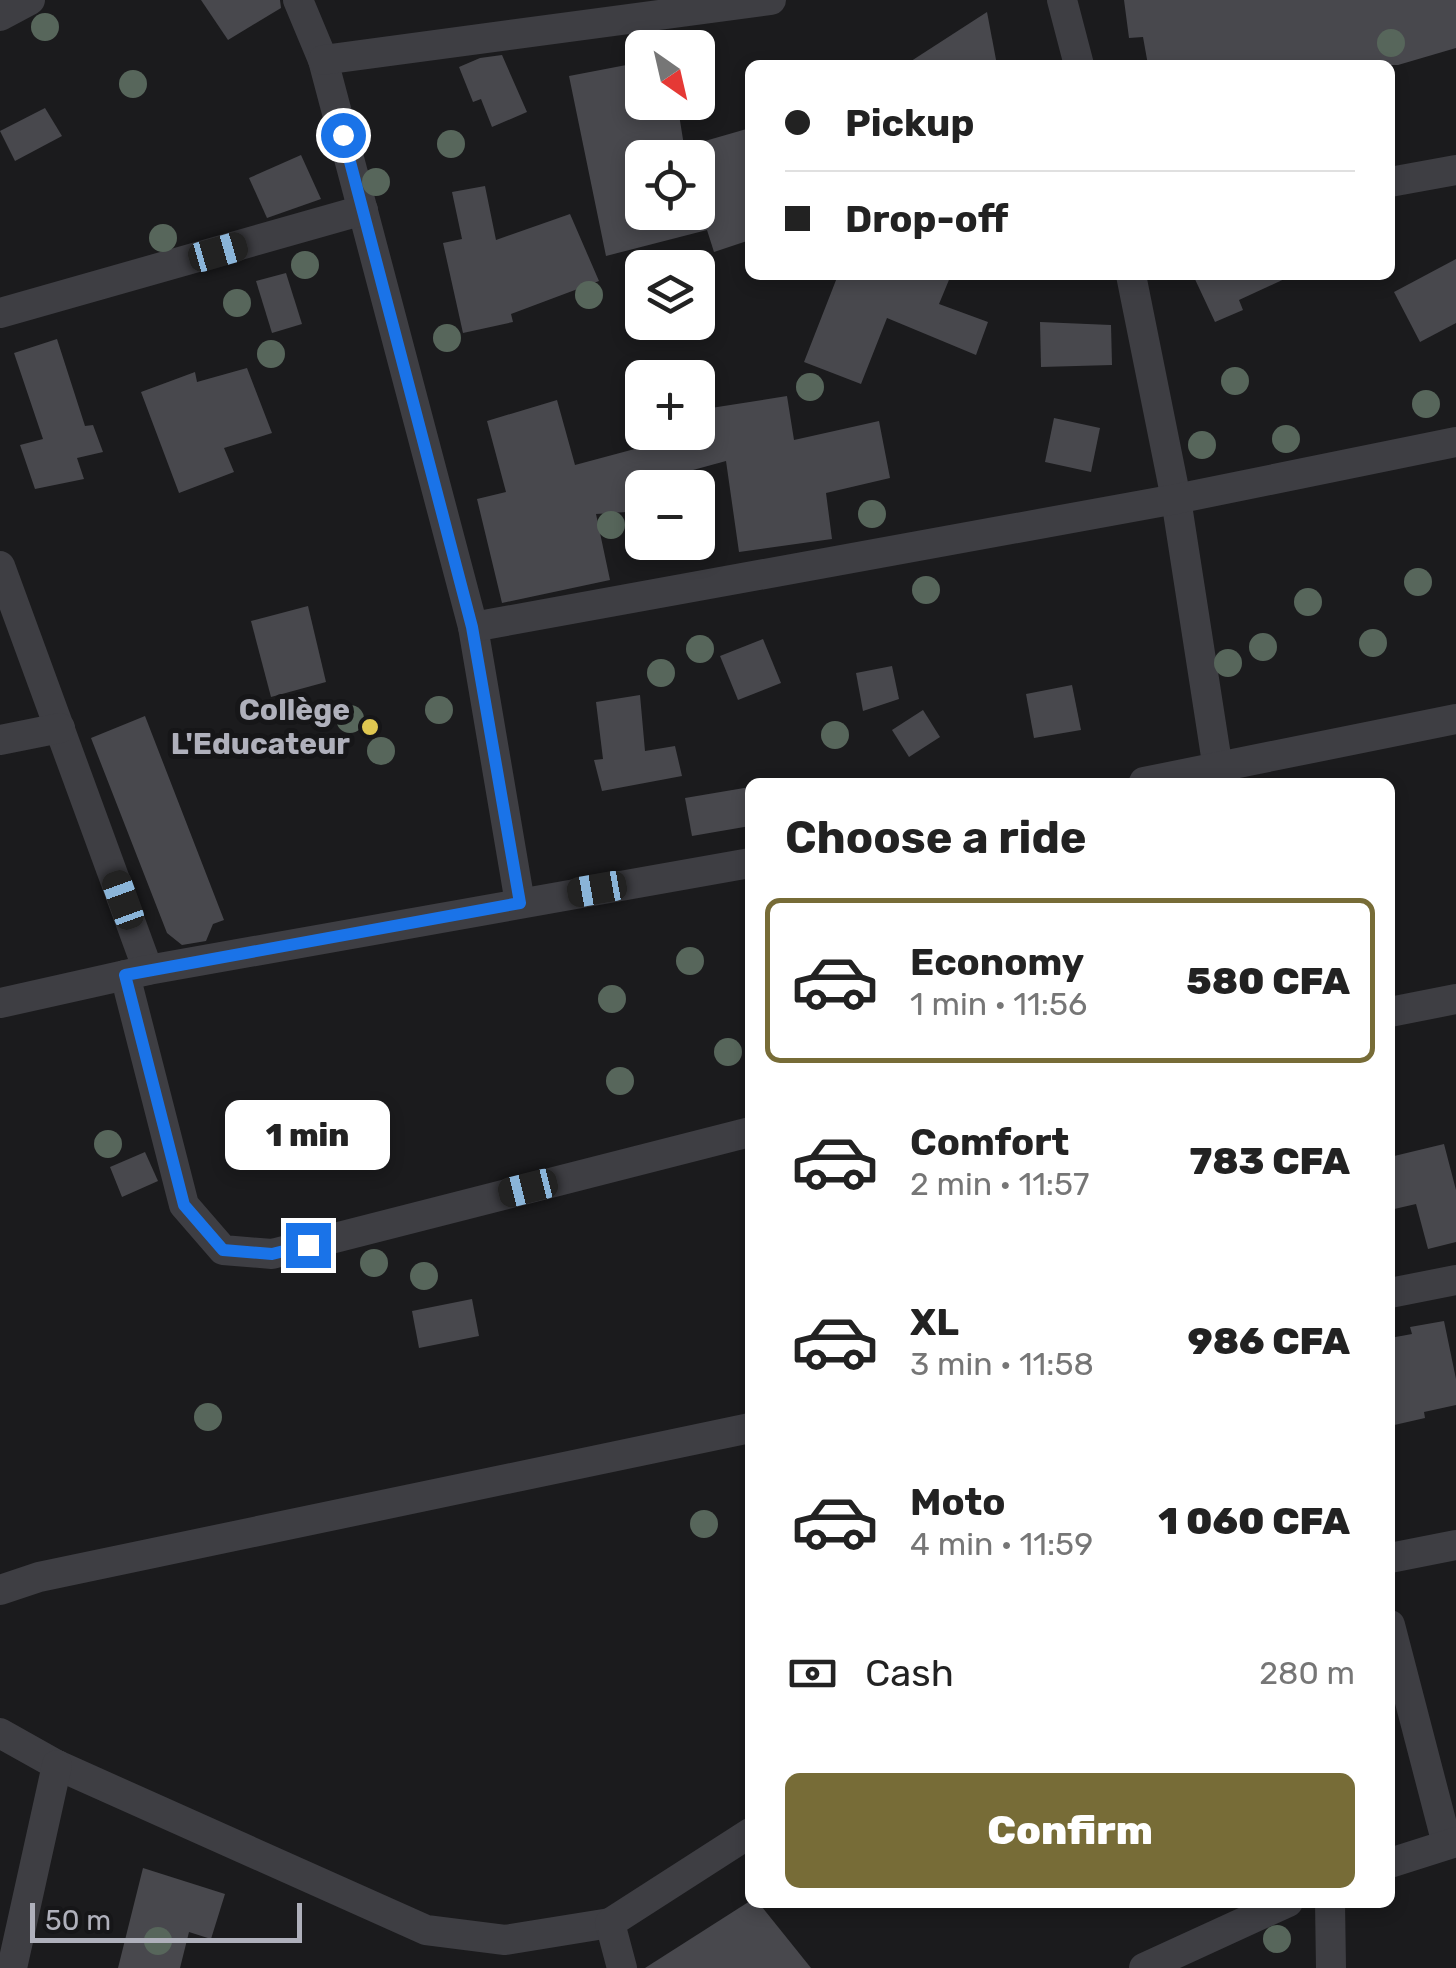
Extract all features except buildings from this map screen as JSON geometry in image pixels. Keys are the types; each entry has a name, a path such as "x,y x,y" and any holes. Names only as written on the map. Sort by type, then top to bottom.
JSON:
{"street":[{"path":"0,16 30,0"},
{"path":"298,0 323,60 472,627 520,903"},
{"path":"323,60 771,0"},
{"path":"1062,0 1078,60"},
{"path":"1395,181 1456,170"},
{"path":"0,314 363,210"},
{"path":"1132,280 1176,499 1219,775"},
{"path":"472,627 1176,499 1456,442"},
{"path":"0,566 60,728 137,972 184,1205 223,1250 272,1254 745,1133"},
{"path":"1187,778 1219,775 1456,719"},
{"path":"0,740 60,728"},
{"path":"0,1003 137,972 745,864"},
{"path":"1395,1011 1456,999"},
{"path":"1395,1292 1456,1280"},
{"path":"0,1590 39,1578 745,1429"},
{"path":"1395,1557 1456,1545"},
{"path":"1395,1643 1451,1842 1395,1861"},
{"path":"0,1733 57,1765 426,1930 505,1940 610,1923 745,1836"},
{"path":"12,1968 57,1765"},
{"path":"1144,1968 1275,1908"},
{"path":"1330,1908 1331,1968"},
{"path":"610,1923 622,1968"}],"place":[{"name":"Collège L'Educateur","path":"370,727"}],"route":[{"path":"308,1245 272,1254 223,1250 184,1205 125,975 520,903 472,627 343,135"}]}
